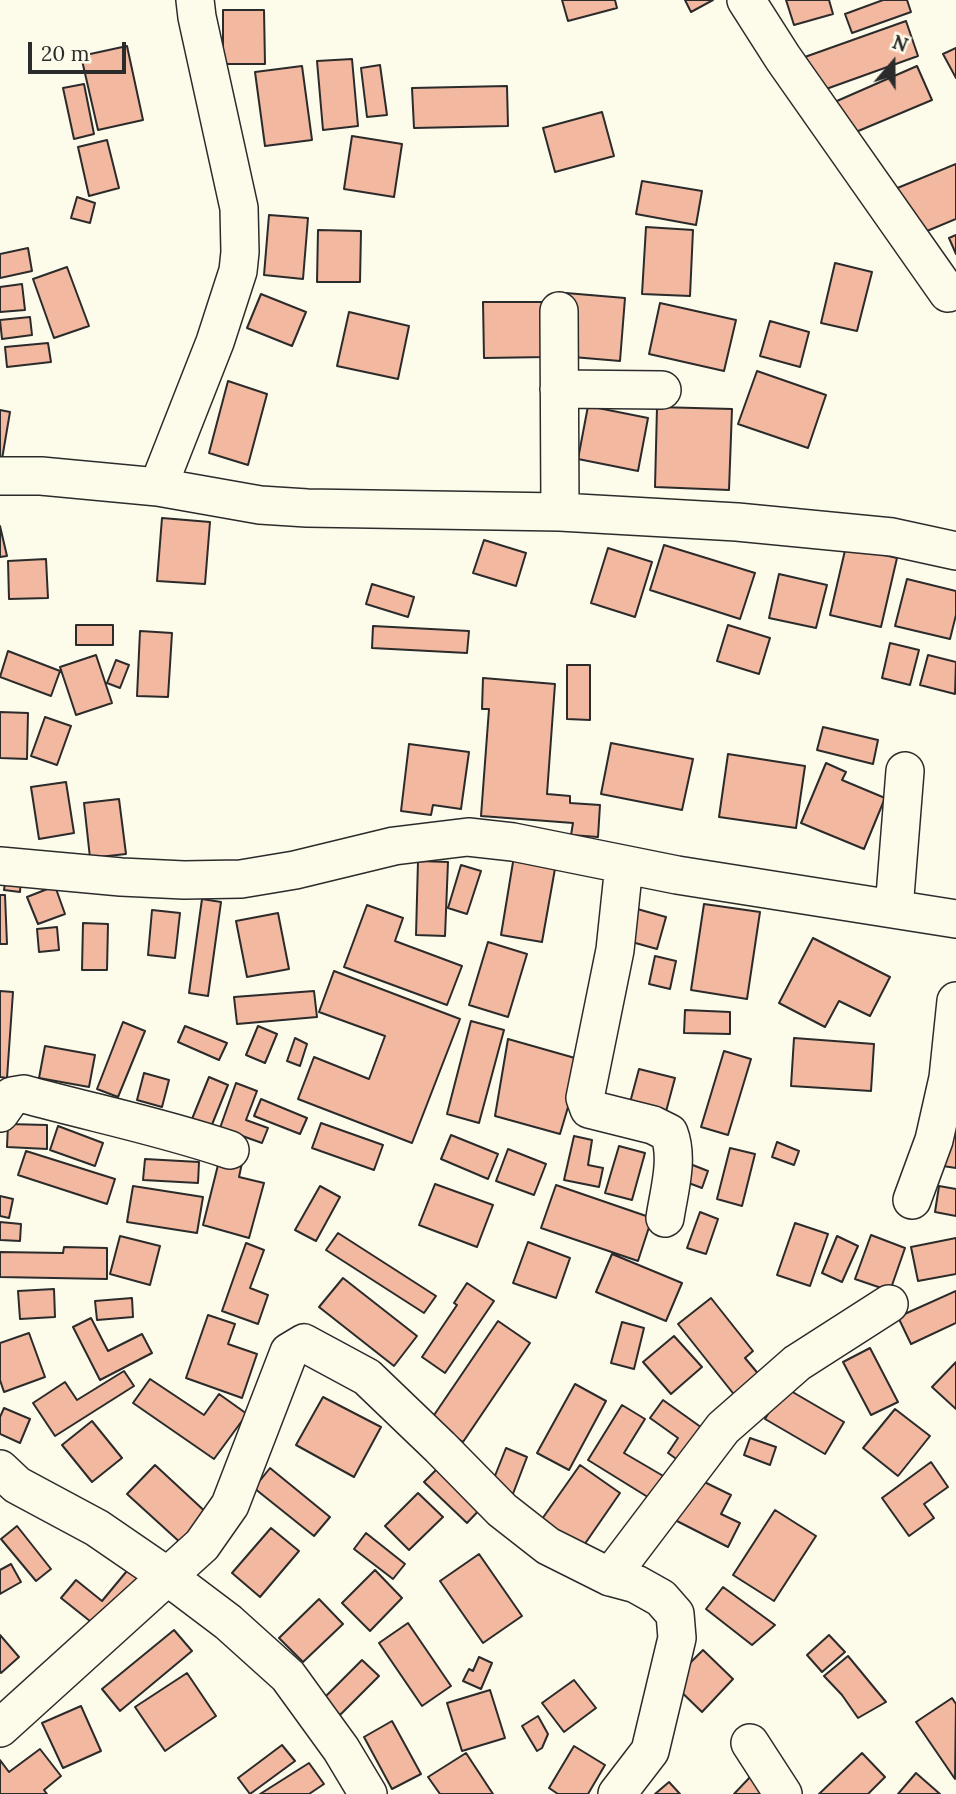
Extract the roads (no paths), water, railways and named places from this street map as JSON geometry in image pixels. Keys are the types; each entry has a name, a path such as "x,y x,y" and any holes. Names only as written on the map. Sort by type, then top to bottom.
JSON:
{"street":[{"path":"158,487 215,342 238,271 240,252 239,208 195,0"},
{"path":"746,0 783,58 948,293"},
{"path":"559,311 560,512"},
{"path":"559,388 662,390"},
{"path":"0,476 41,476 158,487 284,507 560,512 737,522 912,540 956,551"},
{"path":"894,909 905,771"},
{"path":"0,866 121,877 184,880 241,878 295,870 394,846 468,837 513,842 677,875 956,919"},
{"path":"624,865 615,950 585,1098 589,1109 653,1125 669,1133 673,1145 673,1161 666,1218"},
{"path":"912,1200 934,1140 948,1078 956,1001"},
{"path":"0,1113 12,1096 24,1094 102,1116 184,1134 230,1150"},
{"path":"610,1577 723,1428 797,1363 889,1304"},
{"path":"0,1728 202,1545 230,1505 289,1352 304,1343 367,1377 502,1510 548,1546 610,1577 636,1584 661,1598 675,1614 677,1638 650,1751 617,1794"},
{"path":"6,1487 97,1528 228,1622 288,1676 341,1749 368,1794"},
{"path":"750,1743 783,1794"}]}
